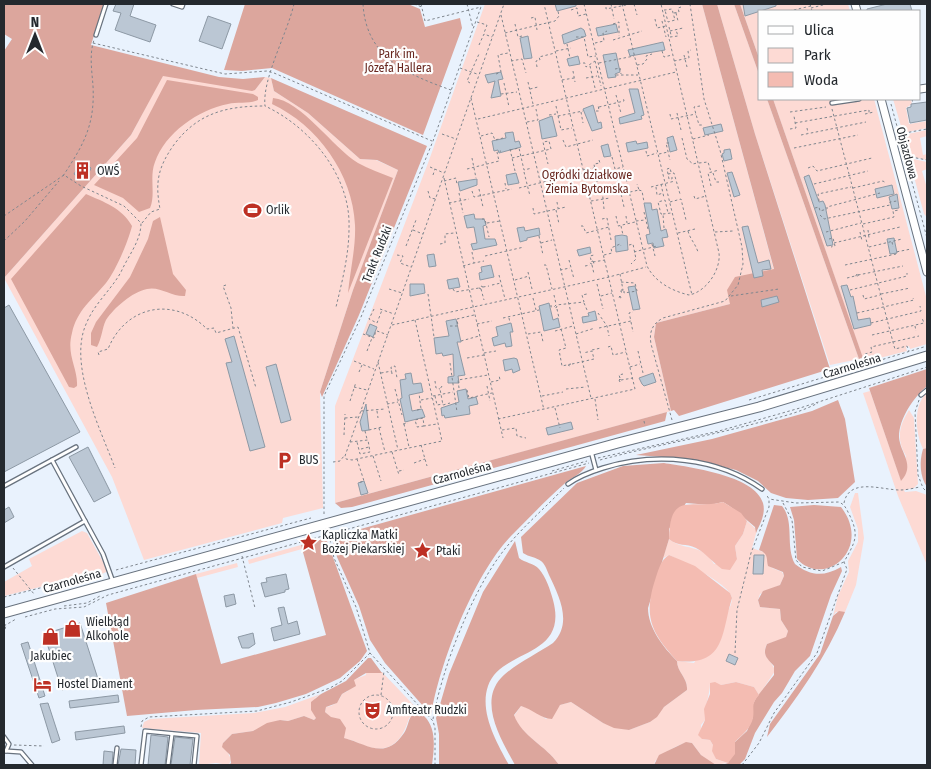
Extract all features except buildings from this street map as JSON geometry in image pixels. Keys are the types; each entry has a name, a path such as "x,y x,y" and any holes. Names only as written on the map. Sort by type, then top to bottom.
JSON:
{"street":[{"name":"Objazdowa","path":"881,100 927,272"},
{"name":"Czarnoleśna","path":"4,613 114,582 592,458 674,430 826,388 927,356"}],"lane":[{"path":"96,35 106,4"},
{"path":"173,4 182,7 183,4"},
{"path":"832,105 854,100"},
{"path":"921,395 927,390"},
{"path":"4,486 76,447"},
{"path":"592,458 596,470"},
{"path":"568,484 576,477 596,470 627,461 648,458 669,459 723,470 737,475 762,489"},
{"path":"52,460 103,554 114,582"},
{"path":"4,567 85,521"},
{"path":"141,765 144,731 197,736 194,765"},
{"path":"168,765 172,734"},
{"path":"4,737 9,744 5,751 21,752 32,765"},
{"path":"115,765 117,748"}],"path":[{"path":"265,106 264,96 287,31 294,4"},
{"path":"363,4 364,18 369,31 389,61 427,82 452,90"},
{"path":"414,4 422,7"},
{"path":"421,4 425,21 481,7"},
{"path":"467,4 473,29"},
{"name":"Trakt Rudzki","path":"324,516 324,396 361,317 433,141 482,4"},
{"path":"340,461 345,456 359,417 504,4"},
{"path":"498,419 636,389 544,4"},
{"path":"584,4 647,266 652,276 661,283 692,295 707,284 718,264 720,253 673,55 662,21"},
{"path":"611,4 614,19"},
{"path":"606,7 606,9 631,4"},
{"path":"634,4 637,15"},
{"path":"661,4 668,22 674,20 672,9 664,10"},
{"path":"690,4 704,99 720,150 743,254 740,280 731,296"},
{"path":"793,10 827,4"},
{"path":"622,5 692,295"},
{"path":"673,13 679,12 678,8 681,7"},
{"path":"571,10 576,8 578,16 587,14"},
{"path":"664,10 667,38"},
{"path":"504,33 557,19 558,11"},
{"path":"676,12 678,21"},
{"path":"501,14 517,92 591,399"},
{"path":"531,18 534,18 537,30"},
{"path":"655,19 657,28 666,25"},
{"path":"476,21 487,25 479,45"},
{"path":"612,24 619,22 619,37"},
{"path":"515,24 518,37 523,38"},
{"path":"670,27 671,35"},
{"path":"670,31 683,28"},
{"path":"667,38 678,36 676,30"},
{"path":"594,44 604,41 603,32 607,31"},
{"path":"613,40 642,31"},
{"path":"484,34 492,37"},
{"path":"4,241 25,221 64,175 86,140 92,122 93,87 91,60 96,35"},
{"path":"576,37 584,37 588,57 597,55"},
{"path":"93,43 225,74 271,72 433,141"},
{"path":"567,44 570,58"},
{"path":"538,67 536,62 540,60 539,57 571,48"},
{"path":"674,61 689,58 688,51 691,50"},
{"path":"662,51 664,57 673,55"},
{"path":"496,74 501,72 498,55 509,53"},
{"path":"470,82 467,81 479,54"},
{"path":"636,65 643,64 647,59 646,56 652,54"},
{"path":"684,55 687,67"},
{"path":"595,61 634,56"},
{"path":"510,61 522,59 526,73"},
{"path":"595,61 591,62 590,66 595,88"},
{"path":"595,61 601,86"},
{"path":"583,63 585,63 586,67 590,66"},
{"path":"460,68 478,75"},
{"path":"615,69 620,68 622,74"},
{"path":"573,72 575,82"},
{"path":"476,119 676,72"},
{"path":"586,78 598,75"},
{"path":"616,75 639,75"},
{"path":"562,80 574,78"},
{"path":"528,82 534,105"},
{"path":"504,83 509,107"},
{"path":"530,89 538,87"},
{"path":"501,94 517,92"},
{"path":"616,95 621,113"},
{"path":"471,97 544,410"},
{"path":"596,111 599,111 598,106 624,102 623,97"},
{"path":"890,100 927,238"},
{"path":"912,100 913,104"},
{"path":"790,112 832,105 839,139 893,342 896,349 907,346 909,352"},
{"path":"115,468 83,376 81,344 88,320 112,286 138,240 141,223 152,212 160,208 157,193 161,166 179,139 198,120 225,109 265,106 282,114 318,146 341,189 350,227 336,307"},
{"path":"556,106 560,130 573,128"},
{"path":"700,106 694,107 699,125 702,124"},
{"path":"526,123 538,120 536,109"},
{"path":"795,123 869,110 869,113"},
{"path":"549,115 582,111 583,123"},
{"path":"865,114 874,112"},
{"path":"677,113 681,130"},
{"path":"670,114 671,119 696,114"},
{"path":"790,129 796,128 794,116"},
{"path":"801,135 866,122"},
{"path":"807,128 808,133"},
{"path":"899,134 927,129"},
{"path":"481,136 492,133 495,140 503,138"},
{"path":"442,134 456,140"},
{"path":"692,139 709,135"},
{"path":"794,148 858,135"},
{"path":"682,138 688,160 693,164 708,162 716,182 720,182"},
{"path":"562,140 565,147 593,140"},
{"path":"669,143 666,143 670,160"},
{"path":"515,171 510,149 518,148 524,170 532,168"},
{"path":"512,158 545,150 548,164"},
{"path":"468,169 499,161 497,152 501,151"},
{"path":"646,151 647,156 668,152"},
{"path":"906,156 927,160"},
{"path":"612,157 615,169 623,167"},
{"path":"472,158 476,178"},
{"path":"808,168 813,166 817,170 872,158"},
{"path":"597,182 594,164 600,163 599,160"},
{"path":"433,175 438,164"},
{"path":"430,167 445,173"},
{"path":"569,167 572,184"},
{"path":"566,177 595,168"},
{"path":"670,168 671,174 672,179 669,180 667,169 670,168"},
{"path":"711,186 708,173 719,170"},
{"path":"814,184 868,171"},
{"path":"524,172 530,196"},
{"path":"550,174 554,193 563,190"},
{"path":"668,175 675,174 680,194"},
{"path":"4,216 64,175"},
{"path":"64,175 80,186 124,206 141,223"},
{"path":"444,177 454,232 503,438"},
{"path":"444,181 456,178 457,185"},
{"path":"519,188 560,178"},
{"path":"618,180 624,207"},
{"path":"651,187 676,180"},
{"path":"819,201 818,194 883,181 886,183"},
{"path":"505,183 507,190"},
{"path":"612,185 618,183"},
{"path":"637,184 639,190 642,191 644,202"},
{"path":"661,184 664,198"},
{"path":"604,209 602,188 609,186"},
{"path":"655,186 657,195 663,194"},
{"path":"472,191 474,197 512,189"},
{"path":"479,190 483,207"},
{"path":"621,193 639,190"},
{"path":"428,191 430,198 436,200"},
{"path":"459,193 463,214"},
{"path":"815,208 819,207 820,211 837,204 880,194"},
{"path":"694,196 695,198 706,196"},
{"path":"591,201 610,198"},
{"path":"448,204 469,199"},
{"path":"669,202 681,199 686,220"},
{"path":"664,228 663,214 661,214 658,202 664,200 668,213"},
{"path":"836,200 837,204"},
{"path":"820,215 824,219 890,205 890,202 897,201"},
{"path":"557,202 559,224"},
{"path":"533,208 534,214 566,207"},
{"path":"826,232 894,217 893,211 899,210"},
{"path":"644,212 648,229"},
{"path":"663,214 672,212"},
{"path":"616,216 618,226 646,220"},
{"path":"626,216 627,224"},
{"path":"482,219 486,218 489,237"},
{"path":"602,219 607,218 611,240"},
{"path":"923,220 927,219"},
{"path":"406,246 416,220"},
{"path":"486,224 501,221"},
{"path":"621,225 623,235"},
{"path":"581,226 583,226 586,233 609,227"},
{"path":"724,227 726,231"},
{"path":"834,242 900,227"},
{"path":"677,233 695,229"},
{"path":"413,230 424,234"},
{"path":"868,230 869,238"},
{"path":"688,231 690,238 695,242 698,252"},
{"path":"715,232 734,231"},
{"path":"440,244 445,243 445,234 454,232"},
{"path":"860,232 862,241"},
{"path":"539,236 543,255"},
{"path":"829,239 832,238 834,242"},
{"path":"868,247 902,239"},
{"path":"540,243 552,240"},
{"path":"832,247 834,242"},
{"path":"892,242 893,247"},
{"path":"604,255 612,252 611,248 614,245 620,244 621,246"},
{"path":"629,245 633,244 636,259 631,264"},
{"path":"652,244 655,256"},
{"path":"634,252 657,246"},
{"path":"485,256 524,247"},
{"path":"845,265 896,254 896,252 912,248"},
{"path":"472,252 474,263"},
{"path":"397,255 402,256 400,263 412,267"},
{"path":"594,255 590,256 594,274"},
{"path":"569,260 574,279"},
{"path":"585,266 605,260"},
{"path":"463,266 484,261"},
{"path":"544,265 546,265 552,290"},
{"path":"392,325 609,277 647,266"},
{"path":"847,278 903,266"},
{"path":"560,270 571,268"},
{"path":"528,272 532,289"},
{"path":"850,290 907,276 906,272"},
{"path":"619,274 623,291 620,296"},
{"path":"499,275 505,300"},
{"path":"515,280 529,276"},
{"path":"492,285 501,282"},
{"path":"621,282 636,283 637,291 624,294 623,291"},
{"path":"597,284 603,309"},
{"path":"226,285 223,286 232,308 233,329"},
{"path":"453,289 455,292 489,286"},
{"path":"481,288 484,300"},
{"path":"863,295 864,299 910,288"},
{"path":"390,289 402,294"},
{"path":"674,430 651,344 651,331 654,325 663,318 717,304 731,296 779,289"},
{"path":"600,296 613,293"},
{"path":"428,294 434,337"},
{"path":"587,294 582,295 587,310"},
{"path":"554,295 559,318"},
{"path":"533,298 536,310"},
{"path":"858,313 914,300 914,298"},
{"path":"550,305 551,307 584,302"},
{"path":"871,323 922,312 920,306"},
{"path":"911,308 912,314"},
{"path":"99,356 98,352 108,349 117,332 127,322 150,311 168,309 182,312 196,319 207,329 214,328 216,333 238,327 256,388"},
{"path":"374,309 369,319 377,323 381,309 395,315"},
{"path":"503,318 539,310"},
{"path":"633,312 629,313 633,332"},
{"path":"598,313 607,326 609,336"},
{"path":"450,326 458,326 457,319 474,315"},
{"path":"509,317 510,323"},
{"path":"602,320 606,318"},
{"path":"872,335 924,323 922,318"},
{"path":"333,462 373,456 442,441 415,320"},
{"path":"477,324 492,321"},
{"path":"599,328 631,321"},
{"path":"920,324 921,328"},
{"path":"915,325 916,331"},
{"path":"555,331 573,326"},
{"path":"575,334 595,328"},
{"path":"561,329 566,348 559,350 562,366 594,359 592,351"},
{"path":"367,351 376,330 388,335"},
{"path":"527,335 541,332 543,342"},
{"path":"363,334 372,337"},
{"path":"461,341 480,336"},
{"path":"865,354 872,352 871,347 919,336"},
{"path":"608,347 611,346 614,355 627,352"},
{"path":"821,377 927,346"},
{"path":"584,353 601,348"},
{"path":"467,358 496,350"},
{"path":"638,351 643,373"},
{"path":"568,359 569,364"},
{"path":"354,361 375,369"},
{"path":"378,361 398,450"},
{"path":"450,363 457,412"},
{"path":"359,372 362,364"},
{"path":"630,367 641,364"},
{"path":"4,634 5,625 15,619 47,611 84,607 108,595 592,458 714,435 796,412 927,367"},
{"path":"380,373 393,370"},
{"path":"393,370 396,370 397,378"},
{"path":"392,374 393,370"},
{"path":"623,374 619,376 621,380 633,378"},
{"path":"459,388 458,380 488,375"},
{"path":"490,382 500,380 499,375"},
{"path":"435,380 436,388 440,389 443,404"},
{"path":"350,401 356,382"},
{"path":"487,386 490,400"},
{"path":"566,389 588,386"},
{"path":"354,387 368,390"},
{"path":"395,389 402,415"},
{"path":"467,390 469,398 492,392"},
{"path":"420,400 453,392"},
{"path":"541,396 563,392"},
{"path":"417,410 421,409 419,393"},
{"path":"921,395 915,406 918,475 922,487 927,492"},
{"path":"433,396 437,405 450,403"},
{"path":"595,398 598,420"},
{"path":"387,404 399,402"},
{"path":"555,408 560,428"},
{"path":"361,411 385,409"},
{"path":"377,410 378,418"},
{"path":"344,435 345,414"},
{"path":"345,418 359,417"},
{"path":"644,421 646,429"},
{"path":"408,423 403,424 409,448"},
{"path":"424,426 438,424"},
{"path":"370,430 380,428 385,453"},
{"path":"501,430 516,428 517,436 526,438"},
{"path":"358,442 360,454 370,452 365,431"},
{"path":"350,442 367,440"},
{"path":"421,445 427,466"},
{"path":"361,448 369,447"},
{"path":"392,451 399,475"},
{"path":"345,456 348,460"},
{"path":"373,456 381,481"},
{"path":"96,598 110,590 329,535 592,458"},
{"path":"357,459 364,481 358,483"},
{"path":"414,463 425,459"},
{"path":"398,471 404,470"},
{"path":"436,765 435,728 433,721 436,704 455,645 477,596 500,555 517,534 568,484"},
{"path":"844,504 849,493 859,487 900,490 922,487"},
{"path":"734,653 737,610 752,553 768,516 769,499 762,489"},
{"path":"769,499 806,504 820,501 844,504"},
{"path":"783,502 792,520 796,560 802,567 822,571 844,562 856,539 854,524 844,504"},
{"path":"328,532 334,558 356,607 370,653 433,721"},
{"path":"243,557 255,608"},
{"path":"742,765 759,743 774,713 817,653 847,569 844,562"},
{"path":"9,564 32,590 35,597"},
{"path":"4,597 102,574"},
{"path":"144,731 141,729 141,724 149,717 257,711 307,697 342,681 370,653"},
{"path":"381,696 384,670"},
{"path":"371,696 381,696 392,706 391,721 379,729 368,728 359,716 360,706 371,696"},
{"path":"9,744 8,742 17,745 44,746"}],"green space":[{"path":"4,4 104,4 91,45 219,77 243,79 265,77 255,90 252,91 163,76 131,135 4,278 4,51 12,39 4,34"},
{"name":"Park im. Józefa Hallera","path":"245,4 408,4 420,9 425,27 460,18 462,28 423,135 272,68 242,71 224,70"},
{"name":"Ogródki działkowe Ziemia Bytomska","path":"485,4 702,4 774,270 730,304 656,323 654,337 671,411 335,503 335,406 428,163"},
{"path":"702,4 717,4 755,134 830,369 679,416 674,410 671,411 654,337 656,323 730,304 727,290 735,277 774,269"},
{"path":"717,4 734,4 758,71 758,100 767,100 859,359 830,365 755,134"},
{"path":"734,4 740,4 758,55 758,71"},
{"path":"740,4 848,4 850,10 758,10 758,55"},
{"path":"163,75 255,90 265,77 271,78 274,91 308,113 360,159 376,160 398,170 353,290 320,392 323,508 283,518 282,523 144,560 112,477 4,278 131,135"},
{"path":"271,78 427,146 359,315 322,397 320,392 353,290 398,170 377,160 360,159 308,113 274,91"},
{"path":"167,80 253,94 258,97 258,100 217,107 194,117 175,132 160,151 153,168 152,203 150,208 139,212 123,198 94,185 137,138"},
{"path":"273,98 284,101 306,115 348,156 358,163 393,178 348,293 354,250 355,225 353,206 348,188 330,153 318,138 288,113 272,104"},
{"path":"767,100 773,100 863,358 859,359"},
{"path":"773,100 874,100 927,300 927,344 910,349 909,346 906,347 907,351 864,362"},
{"path":"893,100 911,100 912,104 906,108 909,124 927,121 927,128 903,133"},
{"path":"927,130 927,136 920,138 923,155 927,154 927,160 909,156 903,135"},
{"path":"909,158 927,162 927,169 922,171 927,188 927,217 924,214"},
{"path":"86,194 118,210 132,226 125,248 114,271 81,312 74,325 70,348 77,379 77,386 74,388 69,387 11,279"},
{"path":"160,217 173,274 186,290 185,296 152,288 135,293 106,320 97,347 91,345 91,333 96,322 130,277 148,239 153,221"},
{"path":"927,369 927,386 908,408 900,430 900,443 907,464 907,470 901,481 869,388"},
{"path":"870,391 901,480 906,456 901,444 901,427 909,410 914,418 918,484 914,488 904,490 905,492 916,491 927,495 927,565 898,496 863,393"},
{"path":"927,392 927,448 923,449 918,435 917,412 922,398"},
{"path":"838,400 845,419 855,482 838,498 808,500 786,498 771,493 758,481 736,470 690,459 636,455 712,439 812,411"},
{"path":"667,412 665,421 352,507 341,508 335,503"},
{"path":"927,448 927,487 923,479 921,464 923,449"},
{"path":"664,463 704,470 734,479 757,493 764,507 762,519 756,533 755,527 723,502 710,505 686,503 669,529 669,539 648,608 653,630 677,661 677,665 686,682 687,690 664,707 657,717 650,722 629,730 614,728 603,723 571,702 560,705 552,719 521,706 514,715 518,723 559,765 515,765 494,722 492,699 494,688 501,678 512,669 553,643 559,635 563,618 560,600 546,567 539,560 523,553 521,537 577,483 623,466"},
{"path":"586,466 514,533 486,570 461,618 451,644 442,670 431,715 385,663 370,640 359,606 337,557 332,537"},
{"path":"855,493 858,493 864,538 856,585 845,612 836,612 833,616 838,596 849,572 848,561 858,542 858,529 850,507"},
{"path":"774,505 782,506 786,512 792,557 795,564 806,571 817,574 823,574 841,567 842,571 831,595 810,656 795,671 782,693 774,702 755,733 745,759 739,765 722,765 728,763 735,742 747,731 753,717 751,708 756,698 774,675 774,666 765,654 767,644 786,637 788,631 781,620 780,609 760,607 758,600 763,591 780,585 784,576 783,572 768,566 766,555 759,550"},
{"path":"814,505 841,507 849,522 852,537 849,549 842,560 832,567 820,569 808,567 797,559 794,520 790,507"},
{"path":"747,521 757,530 752,548 766,553 772,568 782,572 784,576 780,585 760,594 758,600 760,607 780,609 781,620 788,631 786,638 767,644 765,648 766,655 775,671 759,695 754,687 736,682 721,685 710,683 705,720 701,725 702,739 710,740 716,759 728,763 714,765 701,755 692,743 687,743 667,752 655,761 654,765 559,765 518,723 514,716 521,706 532,709 546,719 560,705 571,702 603,723 629,730 650,722 664,707 687,690 686,682 677,665 677,661 694,663 727,614 732,599 730,593 724,587 705,574 669,555 663,558 669,539 680,545 699,550 709,557 714,564 737,559 735,546 743,534"},
{"path":"82,531 87,533 108,571 102,574 88,575 4,596 4,582 32,566 29,559"},
{"path":"326,538 367,651 360,661 340,678 306,694 276,703 258,707 127,716 106,603 196,574 221,664 326,635 301,545"},
{"path":"515,541 519,558 537,567 546,579 553,600 555,619 551,633 543,643 506,665 495,674 488,686 486,706 488,717 495,737 509,765 439,765 439,734 436,718 449,674 483,592"},
{"path":"301,545 302,549 249,564 248,560"},
{"path":"237,563 238,567 197,578 196,574"},
{"path":"839,611 845,612 820,661 767,737 770,724 820,654 833,616"},
{"path":"368,658 371,658 382,673 366,673 354,680 356,686 342,694 337,703 326,707 325,712 331,717 340,719 346,728 344,738 376,748 390,746 397,741 405,731 412,715 424,716 431,726 433,733 432,765 229,765 231,763 230,755 222,747 223,743 232,734 253,731 267,723 280,720 288,721 304,716 314,720 316,718 311,710 311,702 321,694 346,681"},
{"name":"Amfiteatr Rudzki","path":"382,672 424,716 419,714 409,718 401,737 389,747 373,748 344,738 325,712 326,707 336,703 342,694 348,691 353,680 366,675 366,673"},
{"path":"321,694 315,698 316,718 314,720 304,716 288,721 280,720 253,731 232,734 223,743 231,759 229,765 216,763 199,765 201,733 142,728 144,722 150,719 254,713 285,707"},
{"path":"686,742 692,743 701,755 716,765 654,765 659,755"}],"water":[{"path":"723,502 741,513 747,521 743,534 735,546 737,559 730,570 722,569 696,548 676,543 669,539 670,524 673,514 678,508 684,505"},
{"path":"669,555 695,566 730,593 732,598 719,645 713,653 705,658 693,661 677,661 655,632 651,622 650,602 652,590 661,564"},
{"path":"715,682 721,685 736,682 754,687 759,695 754,704 752,722 735,742 735,754 728,763 716,759 710,740 702,739 698,735 705,720 704,709 710,694 710,683"}],"place":[{"name":"OWŚ","path":"83,171"},
{"name":"Orlik","path":"252,210"},
{"name":"BUS","path":"285,460"},
{"name":"Kapliczka Matki Bożej Piekarskiej","path":"308,542"},
{"name":"Ptaki","path":"422,551"},
{"name":"Wielbłąd Alkohole","path":"72,629"},
{"name":"Jakubiec","path":"51,637"},
{"name":"Hostel Diament","path":"43,684"},
{"name":"Amfiteatr Rudzki","path":"372,710"}]}
